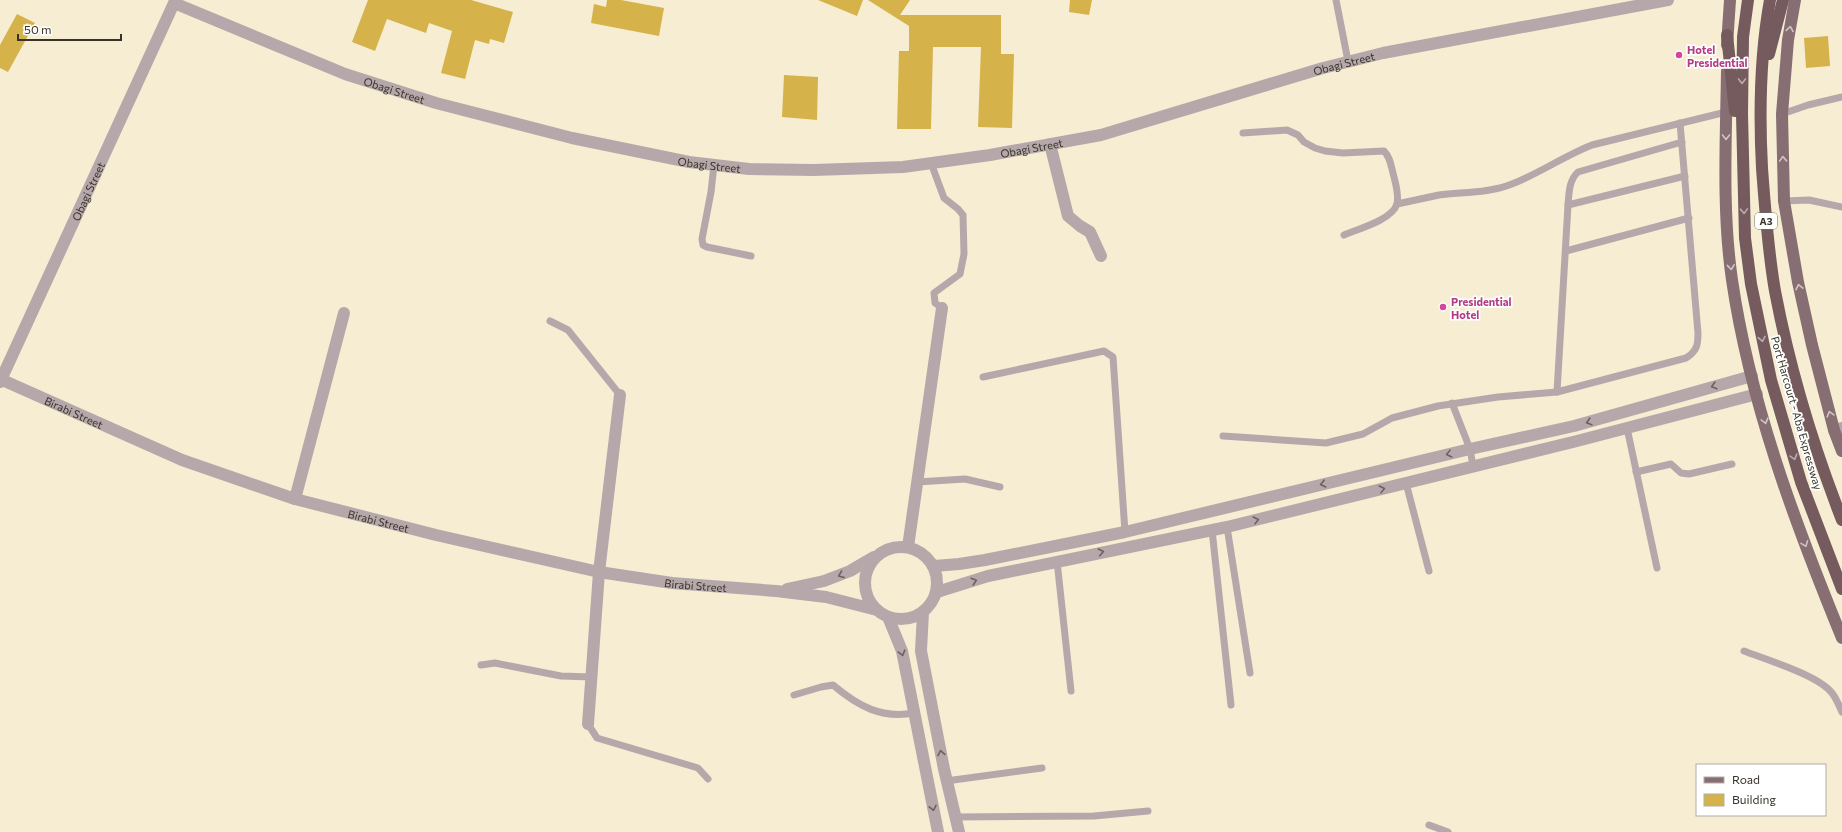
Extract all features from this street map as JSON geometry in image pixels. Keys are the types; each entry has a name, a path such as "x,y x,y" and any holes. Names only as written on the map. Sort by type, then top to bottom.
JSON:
{"highway":[{"name":"Port Harcourt - Aba Expressway","path":"1748,0 1743,37 1742,74 1745,238 1751,284 1771,380 1801,482 1842,589"},
{"name":"Port Harcourt - Aba Expressway","path":"1770,0 1765,28 1760,132 1767,236 1775,290 1800,396 1812,438 1842,520"},
{"path":"1761,98 1770,51 1783,0"},
{"path":"1727,35 1737,139 1744,188"}],"main road":[{"path":"1730,0 1727,35 1726,112 1727,228 1732,280 1745,349 1781,480 1842,638"},
{"path":"1794,0 1788,40 1782,114 1784,201 1800,289 1838,429 1842,450"}],"street":[{"name":"Obagi Street","path":"0,380 171,1 345,74 436,102 572,138 689,162 749,169 814,170 903,167 990,155 1101,135 1348,61 1649,2 1668,0"},
{"path":"1050,144 1068,216 1090,232 1101,256"},
{"path":"908,547 942,308"},
{"path":"295,499 344,314"},
{"path":"934,566 985,560 1125,532 1470,449 1574,426 1752,376"},
{"name":"Birabi Street","path":"0,380 182,460 295,499 436,535 599,572 672,583 776,591"},
{"path":"937,592 988,576 1227,527 1577,441 1757,394"},
{"path":"588,724 599,572 620,395"},
{"path":"1574,426 1577,441"},
{"path":"897,546 908,547 923,553 934,566 938,579 937,592 932,604 923,612 912,618 900,619 826,597 776,591 824,582 850,571 876,557 885,550 897,546"},
{"path":"876,557 868,566 865,578 865,590 870,601 883,614 902,651 938,832"},
{"path":"923,612 921,652 946,781 959,832"}],"lane":[{"path":"1336,0 1348,61"},
{"path":"1782,114 1842,97"},
{"path":"1397,204 1440,195 1485,191 1511,184 1544,170 1575,152 1592,145 1726,112"},
{"path":"1224,436 1326,444 1363,434 1392,418 1438,406 1498,396 1557,392 1686,358 1694,353 1698,345 1698,333 1680,123"},
{"path":"1243,133 1287,130 1298,135 1304,142 1325,151 1343,153 1384,151 1389,156 1398,195 1397,204 1394,211 1384,218 1344,236"},
{"path":"1557,392 1568,205 1570,184 1573,176 1578,172 1682,142"},
{"path":"931,163 944,198 963,215 964,254 960,274 934,293 934,303 942,308"},
{"path":"714,165 712,192 702,239 703,245 751,256"},
{"path":"1568,205 1685,176"},
{"path":"1784,201 1809,200 1842,206"},
{"path":"1566,252 1689,218"},
{"path":"550,321 568,330 620,395"},
{"path":"983,377 1104,351 1113,357 1125,532"},
{"path":"1452,403 1470,449 1473,466"},
{"path":"1627,428 1657,568"},
{"path":"1636,472 1670,464 1681,473 1689,474 1732,464"},
{"path":"917,482 965,479 1000,487"},
{"path":"1406,483 1429,571"},
{"path":"1227,527 1250,673"},
{"path":"1212,530 1231,705"},
{"path":"1057,561 1071,691"},
{"path":"1744,652 1811,678 1822,684 1832,692 1842,712"},
{"path":"481,665 495,663 556,675 592,677"},
{"path":"794,695 833,685 860,706 885,715 900,716 914,713"},
{"path":"588,724 597,738 698,768 708,779"},
{"path":"946,781 1042,768"},
{"path":"955,817 1094,816 1148,811"},
{"path":"1429,825 1448,832"}],"building":[{"path":"368,0 471,0 513,12 504,43 490,39 489,44 475,40 465,79 441,73 452,31 429,23 426,33 387,19 375,51 352,42"},
{"path":"607,0 621,0 664,8 659,36 591,23 594,4 606,7"},
{"path":"818,0 863,0 857,16"},
{"path":"868,0 910,0 900,15 1001,15 1001,54 1014,54 1012,128 978,127 981,47 933,47 931,129 897,129 899,51 909,51 909,26"},
{"path":"1070,0 1092,0 1089,15 1069,12"},
{"path":"17,14 35,23 8,72 0,68 0,45"},
{"path":"1828,36 1830,66 1806,68 1804,38"},
{"path":"784,75 818,77 817,120 782,117"}],"place":[{"name":"Hotel Presidential","path":"1679,55"},
{"name":"Presidential Hotel","path":"1443,307"}]}
